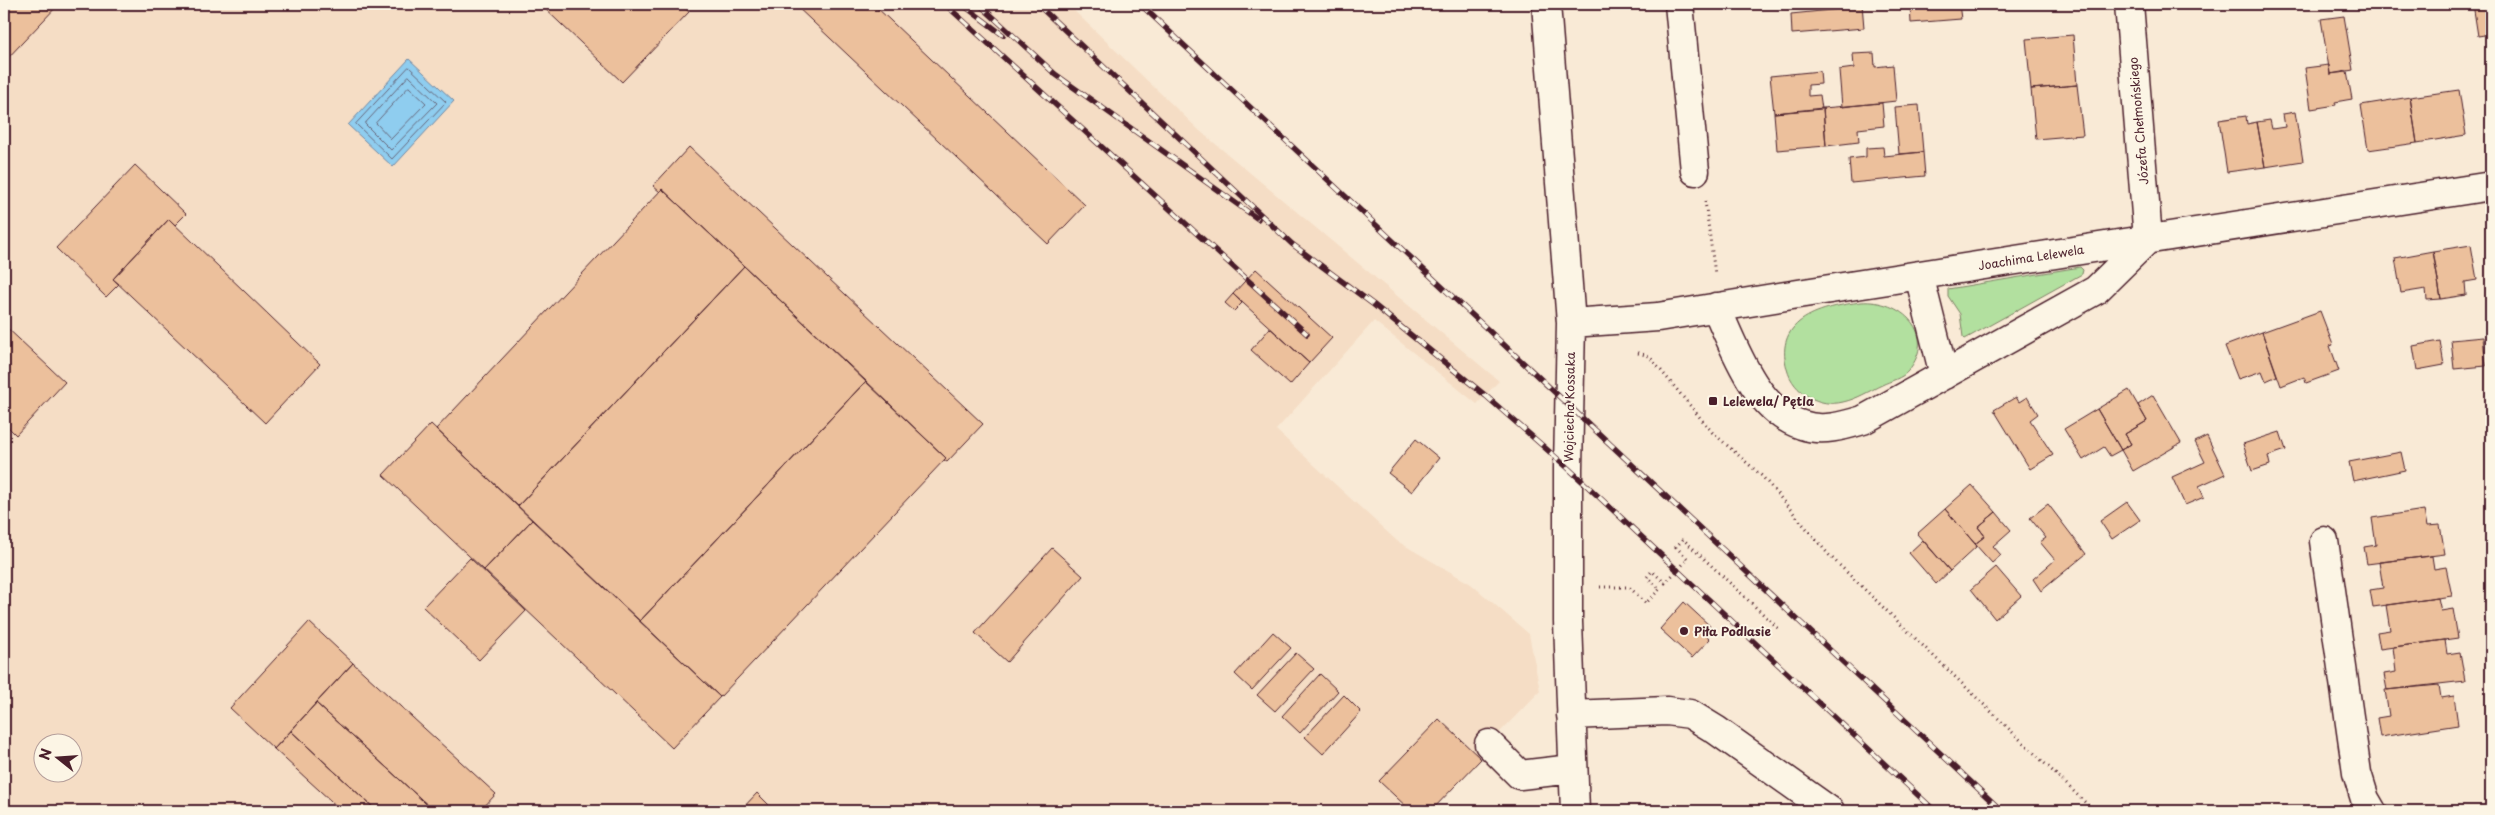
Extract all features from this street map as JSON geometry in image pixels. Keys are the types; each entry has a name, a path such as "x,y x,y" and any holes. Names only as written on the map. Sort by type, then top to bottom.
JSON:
{"street":[{"name":"Wojciecha Kossaka","path":"1546,4 1571,323 1568,508 1572,769 1575,811"},
{"path":"1679,4 1695,172"},
{"name":"Józefa Chełmońskiego","path":"2129,4 2148,239"},
{"name":"Joachima Lelewela","path":"1571,323 1658,318 1716,307 2491,186"},
{"path":"1716,307 1745,372 1770,403 1790,420 1803,426 1838,427 1863,420 2096,290 2148,239"},
{"path":"1919,275 1944,375"},
{"path":"2324,541 2357,773 2365,799 2372,811"},
{"path":"1571,715 1667,711 1690,714 1716,730 1830,811"},
{"path":"1489,744 1520,775 1572,769"}],"path":[{"path":"1695,172 1705,196 1716,274"},
{"path":"1630,352 1649,356 1712,432 1762,476 1829,555 2094,811"},
{"path":"1592,587 1629,587 1646,603 1660,589 1647,577 1652,572 1665,584 1688,559 1676,547 1683,539 1780,630"}],"shaded area":[{"path":"4,4 1067,4 1200,131 1499,381 1477,404 1374,321 1276,430 1397,541 1471,584 1529,634 1540,691 1423,811 4,811"}],"green space":[{"path":"2080,267 2083,270 2082,274 1965,339 1963,337 1960,314 1948,296 1948,289"},
{"path":"1861,302 1890,306 1902,313 1917,332 1919,344 1917,357 1903,376 1853,399 1834,403 1817,401 1801,392 1790,378 1785,352 1787,338 1794,327 1805,318 1817,312 1831,307"}],"water":[{"path":"409,59 454,101 393,167 348,125"}],"building":[{"path":"4,4 59,4 4,62"},
{"path":"540,4 680,4 689,12 622,82"},
{"path":"794,4 873,4 1085,205 1048,244"},
{"path":"1841,4 1862,4 1864,28 1792,34 1791,14 1841,9"},
{"path":"1910,4 1959,4 1961,19 1911,23"},
{"path":"2473,4 2491,4 2491,34 2478,36"},
{"path":"2344,16 2353,70 2330,74 2321,19"},
{"path":"2073,35 2077,85 2031,89 2026,39"},
{"path":"1874,53 1875,67 1893,65 1896,101 1842,107 1839,70 1854,68 1853,54"},
{"path":"2329,65 2330,74 2347,72 2352,99 2335,102 2336,105 2311,109 2305,68"},
{"path":"1820,71 1821,84 1808,85 1808,96 1820,95 1822,109 1774,113 1770,76"},
{"path":"2077,85 2083,135 2036,139 2031,89"},
{"path":"2459,90 2466,135 2417,143 2410,97"},
{"path":"2410,97 2417,143 2368,150 2361,105"},
{"path":"1882,103 1884,126 1858,129 1859,142 1826,146 1823,108"},
{"path":"1919,105 1923,152 1899,154 1895,107"},
{"path":"1823,108 1826,146 1777,150 1774,113"},
{"path":"2295,112 2303,161 2265,167 2257,122 2270,120 2272,129 2285,127 2283,114"},
{"path":"2246,116 2247,124 2257,122 2265,167 2227,172 2219,120"},
{"path":"689,147 983,424 947,462 944,460 946,458 662,189 660,192 653,186"},
{"path":"1883,147 1884,156 1923,152 1925,176 1851,183 1849,159 1866,157 1866,148"},
{"path":"135,165 186,214 175,225 169,219 113,279 119,284 106,297 56,248"},
{"path":"662,189 744,266 518,506 436,429"},
{"path":"169,219 320,364 265,423 113,279"},
{"path":"2471,245 2477,280 2465,282 2466,295 2441,299 2433,251"},
{"path":"2433,251 2441,299 2427,300 2426,289 2401,293 2395,258"},
{"path":"744,266 866,381 640,621 518,506"},
{"path":"1256,269 1332,338 1309,363 1233,294"},
{"path":"1233,294 1242,303 1234,311 1225,303"},
{"path":"2320,311 2333,345 2330,346 2339,371 2306,383 2304,377 2281,386 2262,332"},
{"path":"4,325 65,382 16,435 4,423"},
{"path":"1270,328 1309,363 1290,385 1251,350"},
{"path":"2262,332 2277,376 2266,381 2262,371 2238,379 2225,346"},
{"path":"2483,337 2486,366 2454,369 2451,340"},
{"path":"2440,341 2444,365 2417,370 2413,346"},
{"path":"866,381 946,458 720,697 640,621"},
{"path":"2129,390 2147,421 2125,434 2131,444 2121,450 2097,409"},
{"path":"2153,395 2181,443 2133,471 2121,450 2131,444 2125,434 2147,421 2138,405"},
{"path":"2016,397 2019,402 2027,397 2038,414 2030,420 2053,455 2030,469 1994,410"},
{"path":"2097,409 2121,450 2110,456 2104,447 2083,460 2064,429"},
{"path":"431,424 532,520 484,570 383,475"},
{"path":"2280,432 2286,450 2268,456 2270,465 2252,471 2243,444"},
{"path":"2207,436 2225,474 2199,486 2204,497 2185,505 2172,477 2205,462 2195,442"},
{"path":"1416,439 1439,458 1412,492 1388,473"},
{"path":"2401,452 2405,470 2353,481 2349,462"},
{"path":"1972,485 1996,512 1978,527 1985,536 1975,544 1945,509"},
{"path":"2127,502 2140,520 2112,539 2100,521"},
{"path":"2048,504 2086,554 2041,591 2033,579 2055,560 2040,542 2046,538 2030,518"},
{"path":"1945,509 1977,546 1950,571 1917,534"},
{"path":"2424,510 2427,526 2440,525 2445,554 2367,564 2364,547 2376,545 2372,518"},
{"path":"1996,512 2011,530 1993,546 2001,555 1992,563 1975,544 1985,536 1978,527"},
{"path":"532,520 720,697 672,748 484,570"},
{"path":"1923,540 1950,571 1936,584 1909,553"},
{"path":"1052,548 1083,576 1007,662 975,633"},
{"path":"2432,556 2434,569 2446,567 2452,596 2373,607 2370,590 2383,588 2379,562"},
{"path":"470,558 526,611 479,660 423,607"},
{"path":"1996,567 2021,596 1995,619 1971,589"},
{"path":"2438,598 2441,611 2453,609 2458,638 2380,649 2377,632 2390,630 2386,605"},
{"name":"Piła Podlasie","path":"1684,602 1710,626 1704,633 1710,639 1692,658 1660,629"},
{"path":"309,622 353,663 274,749 230,708"},
{"path":"1273,632 1291,648 1252,690 1235,674"},
{"path":"2445,640 2447,654 2460,652 2465,681 2387,690 2384,674 2396,672 2393,647"},
{"path":"1296,653 1314,669 1275,711 1257,695"},
{"path":"353,663 496,794 480,811 434,811 316,703"},
{"path":"1320,674 1338,691 1300,733 1282,716"},
{"path":"2439,685 2441,698 2454,696 2458,725 2380,737 2377,718 2389,716 2385,690"},
{"path":"1344,695 1361,712 1323,754 1305,737"},
{"path":"316,703 434,811 377,811 291,731"},
{"path":"1439,719 1481,759 1431,811 1411,811 1379,781"},
{"path":"291,731 377,811 342,811 274,749"},
{"path":"757,793 775,811 740,811"}],"railway":[{"path":"945,4 1307,334"},
{"path":"962,4 1003,35"},
{"path":"979,4 1055,74 1258,219"},
{"path":"1037,4 1292,244 1374,305 1486,396 1568,468 1935,811"},
{"path":"1140,4 2002,811"}],"place":[{"name":"Lelewela/ Pętla","path":"1713,401"},
{"name":"Piła Podlasie","path":"1684,631"}]}
